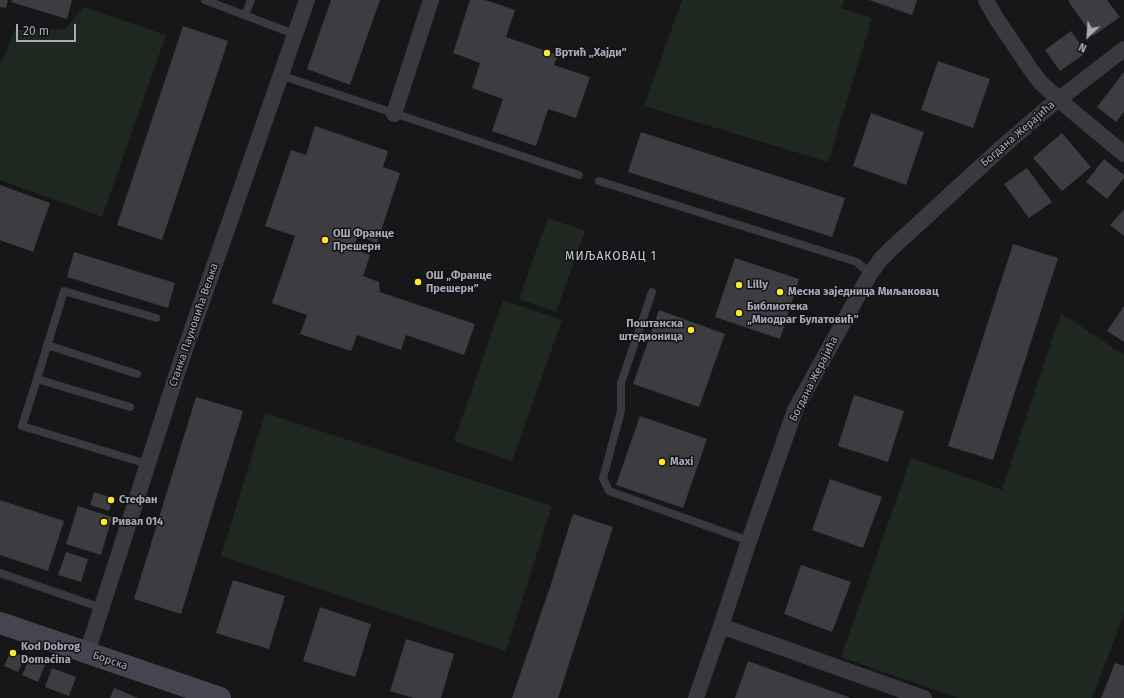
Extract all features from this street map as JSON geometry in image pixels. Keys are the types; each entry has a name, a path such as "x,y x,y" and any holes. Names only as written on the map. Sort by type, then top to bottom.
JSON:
{"main road":[{"name":"Борска","path":"0,623 220,698"}],"street":[{"name":"Станка Пауновића Вељка","path":"87,653 181,361 307,0"},
{"path":"394,114 431,0"},
{"path":"986,0 996,18 1040,82 1059,100 1124,154"},
{"name":"Богдана Жерајића","path":"696,698 795,410 870,274 881,259 913,228 1001,148 1124,49"},
{"path":"721,626 924,698"}],"lane":[{"path":"205,0 294,34"},
{"path":"246,15 251,0"},
{"path":"280,75 579,175"},
{"path":"599,181 857,262 870,274"},
{"path":"147,464 22,426 64,291 156,318"},
{"path":"652,292 621,383 621,411 603,478 609,491 749,541"},
{"path":"47,345 137,374"},
{"path":"37,379 130,407"},
{"path":"0,573 102,608"}],"shaded area":[{"path":"682,0 844,0 841,8 872,18 828,162 644,106"},
{"path":"84,7 166,35 102,217 0,180 0,65 15,30 65,29"},
{"path":"548,218 585,231 556,312 519,299"},
{"path":"503,300 562,320 512,461 454,441"},
{"path":"1061,313 1124,355 1124,614 1092,698 958,698 841,657 911,458 1002,490"},
{"path":"265,413 552,506 506,651 221,556"}],"building":[{"path":"0,0 8,0 6,8 0,7"},
{"path":"12,0 72,0 67,19 11,2"},
{"path":"331,0 380,0 350,85 307,69"},
{"path":"470,0 485,0 515,10 506,37 558,55 554,65 590,77 576,118 548,109 536,146 492,131 503,99 472,88 480,63 453,53"},
{"path":"869,0 917,0 912,15"},
{"path":"1107,0 1120,17 1093,36 1068,1"},
{"path":"183,26 228,41 162,240 117,225"},
{"path":"1071,31 1086,53 1060,71 1045,50"},
{"path":"938,61 990,79 973,128 921,110"},
{"path":"1124,72 1124,112 1116,122 1097,107"},
{"path":"871,113 924,132 906,185 853,166"},
{"name":"ОШ Франце Прешерн","path":"315,126 388,151 383,167 400,173 377,243 358,236 353,249 370,255 363,276 379,282 380,292 475,324 464,355 406,335 401,350 357,335 351,351 300,334 307,315 272,303 295,236 265,226 291,150 306,155"},
{"path":"641,132 845,198 832,237 628,172"},
{"path":"1062,133 1091,167 1062,191 1033,158"},
{"path":"1104,159 1124,175 1124,178 1107,199 1086,182"},
{"path":"1027,168 1052,202 1029,218 1004,184"},
{"path":"0,185 50,203 33,252 0,240"},
{"path":"1124,209 1124,236 1110,225"},
{"path":"1013,244 1058,258 993,460 948,446"},
{"path":"74,252 175,283 168,308 67,277"},
{"path":"735,258 799,279 780,339 715,317"},
{"path":"1124,306 1124,342 1107,331"},
{"path":"659,310 725,334 699,407 633,384"},
{"path":"854,395 904,411 888,462 838,446"},
{"path":"196,397 243,411 181,614 134,599"},
{"name":"Maxi","path":"640,416 707,439 683,508 616,485"},
{"path":"830,479 882,497 863,548 812,530"},
{"path":"94,492 113,498 109,511 90,505"},
{"path":"0,500 64,521 48,571 0,555"},
{"path":"78,506 112,517 101,555 66,544"},
{"path":"573,514 613,527 558,698 512,698 550,587"},
{"path":"66,552 88,559 81,582 58,575"},
{"path":"801,565 851,582 832,632 784,614"},
{"path":"233,580 285,596 269,649 216,633"},
{"path":"320,607 371,624 355,677 303,661"},
{"path":"406,639 454,654 441,698 414,698 390,691"},
{"path":"11,651 25,657 18,672 4,666"},
{"path":"30,658 45,665 38,682 22,675"},
{"path":"748,661 851,698 735,698"},
{"path":"1115,663 1124,666 1124,698 1101,698"},
{"path":"52,668 76,677 69,696 45,687"},
{"path":"114,688 138,698 110,698"}],"place":[{"name":"Вртић „Хајди”","path":"547,53"},
{"name":"ОШ Франце Прешерн","path":"325,240"},
{"name":"ОШ „Франце Прешерн”","path":"418,282"},
{"name":"Lilly","path":"739,285"},
{"name":"Месна заједница Миљаковац","path":"780,292"},
{"name":"Библиотека „Миодраг Булатовић”","path":"739,313"},
{"name":"Поштанска штедионица","path":"691,330"},
{"name":"Maxi","path":"662,462"},
{"name":"Стефан","path":"111,500"},
{"name":"Ривал 014","path":"104,522"},
{"name":"Kod Dobrog Domaćina","path":"13,653"}],"district":[{"name":"МИЉАКОВАЦ 1","path":"611,257"}]}
